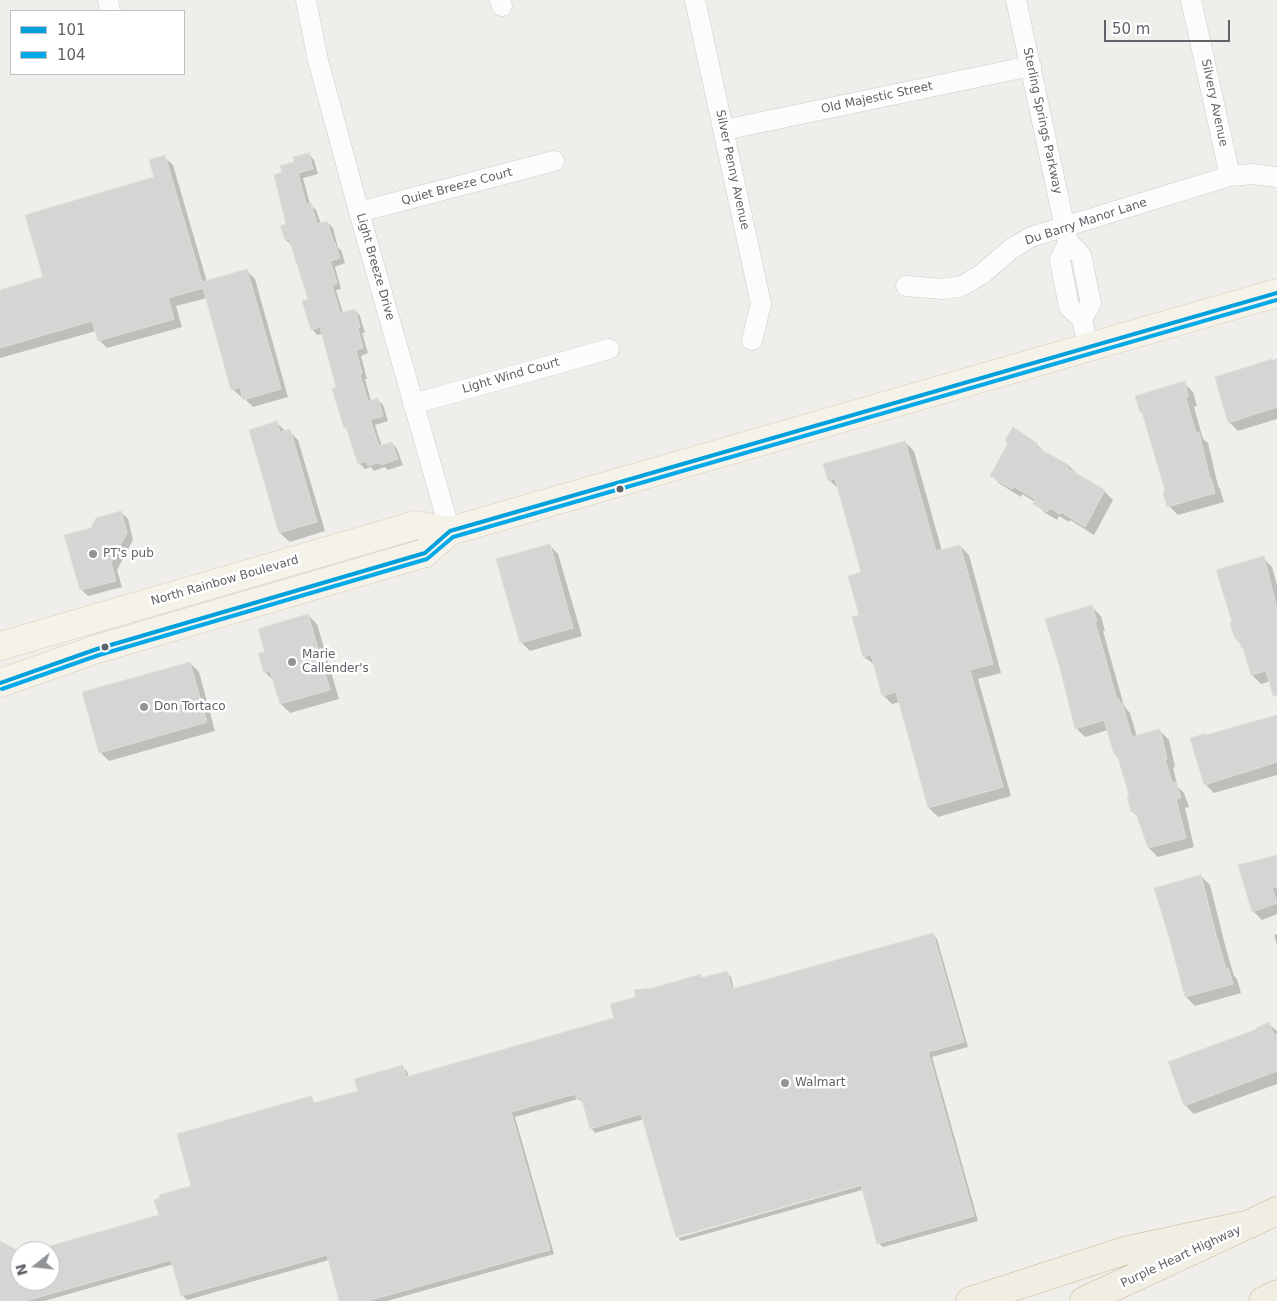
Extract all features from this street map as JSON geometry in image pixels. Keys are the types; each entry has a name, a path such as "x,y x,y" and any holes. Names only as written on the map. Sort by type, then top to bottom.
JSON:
{"highway":[{"name":"Purple Heart Highway","path":"1084,1301 1277,1211"},
{"path":"970,1301 1124,1251 1250,1224"},
{"path":"1263,1301 1277,1294"}],"main road":[{"name":"North Rainbow Boulevard","path":"0,683 96,649 215,613 426,554 450,532 1277,293"},
{"name":"North Rainbow Boulevard","path":"0,646 416,525 450,532"},
{"path":"209,585 215,613"}],"street":[{"name":"Light Breeze Drive","path":"306,0 318,60 359,212 450,532"},
{"name":"Silver Penny Avenue","path":"695,0 761,304 752,340"},
{"name":"Sterling Springs Parkway","path":"1016,0 1066,235 1060,260 1069,307 1082,319 1088,347"},
{"name":"Silvery Avenue","path":"1191,0 1230,176"},
{"name":"Old Majestic Street","path":"724,130 1031,66"},
{"name":"Quiet Breeze Court","path":"359,212 554,161"},
{"name":"Du Barry Manor Lane","path":"906,286 943,290 962,286 982,274 1011,249 1031,237 1066,235 1230,176 1254,174 1277,176"},
{"name":"Light Wind Court","path":"413,404 610,349"}],"building":[{"path":"309,153 313,169 298,173 306,204 311,203 317,224 327,221 335,243 340,258 330,261 337,283 332,285 340,313 355,309 363,348 356,350 362,373 360,374 368,401 378,398 383,416 370,420 379,446 392,442 398,459 381,465 380,462 368,466 366,461 358,464 332,389 336,387 320,327 311,330 302,301 308,299 289,239 285,240 280,226 286,224 274,175 282,172 280,166 294,162 293,157"},
{"path":"165,155 202,282 247,269 281,389 243,400 240,387 231,390 203,288 168,298 174,319 98,341 92,321 0,348 0,290 43,277 25,215 154,177 149,160"},
{"path":"1272,359 1272,361 1277,360 1277,407 1228,423 1215,377"},
{"path":"1185,381 1188,397 1186,398 1196,433 1199,432 1215,493 1167,507 1163,492 1165,491 1142,412 1140,412 1135,396"},
{"path":"277,421 280,432 290,429 317,522 279,533 249,430"},
{"path":"1013,427 1038,444 1036,447 1069,465 1067,468 1105,490 1085,527 1061,512 1060,514 1050,508 1047,512 1033,504 1035,499 1013,486 1012,489 990,476 1008,443 1005,440"},
{"path":"905,441 936,551 960,545 993,664 970,670 1003,787 928,808 896,692 882,696 871,655 863,657 852,617 859,615 848,576 861,572 835,479 828,481 823,464"},
{"name":"PT's pub","path":"121,511 127,533 111,563 116,581 80,590 64,535 91,528 96,518"},
{"path":"550,544 573,628 520,643 496,559"},
{"path":"1264,556 1277,609 1277,696 1273,696 1266,671 1251,675 1243,648 1238,638 1235,639 1230,623 1232,622 1216,570"},
{"path":"1092,605 1117,700 1119,699 1120,703 1122,703 1132,737 1160,729 1167,759 1165,759 1172,783 1176,782 1181,798 1176,799 1186,838 1148,848 1135,811 1131,812 1127,796 1129,795 1104,720 1075,729 1060,668 1045,619"},
{"name":"Marie Callender's","path":"308,614 330,690 280,704 270,671 264,673 258,653 265,652 258,629"},
{"name":"Don Tortaco","path":"190,662 207,722 99,753 82,692"},
{"path":"1277,715 1277,762 1204,785 1190,738"},
{"path":"1277,855 1277,887 1272,888 1277,903 1252,912 1238,865"},
{"path":"1201,875 1216,935 1226,969 1228,968 1233,984 1185,997 1154,888"},
{"path":"933,933 964,1042 928,1052 974,1216 877,1244 861,1185 676,1237 641,1114 590,1129 581,1097 577,1099 575,1094 511,1112 550,1250 367,1301 339,1301 327,1255 181,1296 171,1260 25,1301 0,1301 0,1241 10,1246 10,1291 60,1291 60,1243 159,1215 154,1200 160,1198 159,1195 191,1186 177,1134 311,1096 314,1103 358,1091 354,1079 403,1065 406,1077 614,1018 610,1004 636,997 634,990 653,988 701,974 701,978 727,971 732,989"},
{"path":"1269,1022 1274,1035 1277,1034 1277,1071 1184,1106 1168,1062 1257,1029"}],"transit line":[{"name":"101","path":"0,683 97,649 425,553 450,531 1277,293"},
{"name":"104","path":"2,689 99,655 427,559 453,537 1277,300"}],"place":[{"name":"PT's pub","path":"93,554"},
{"name":"Marie Callender's","path":"292,662"},
{"name":"Don Tortaco","path":"144,707"},
{"name":"Walmart","path":"785,1083"}]}
